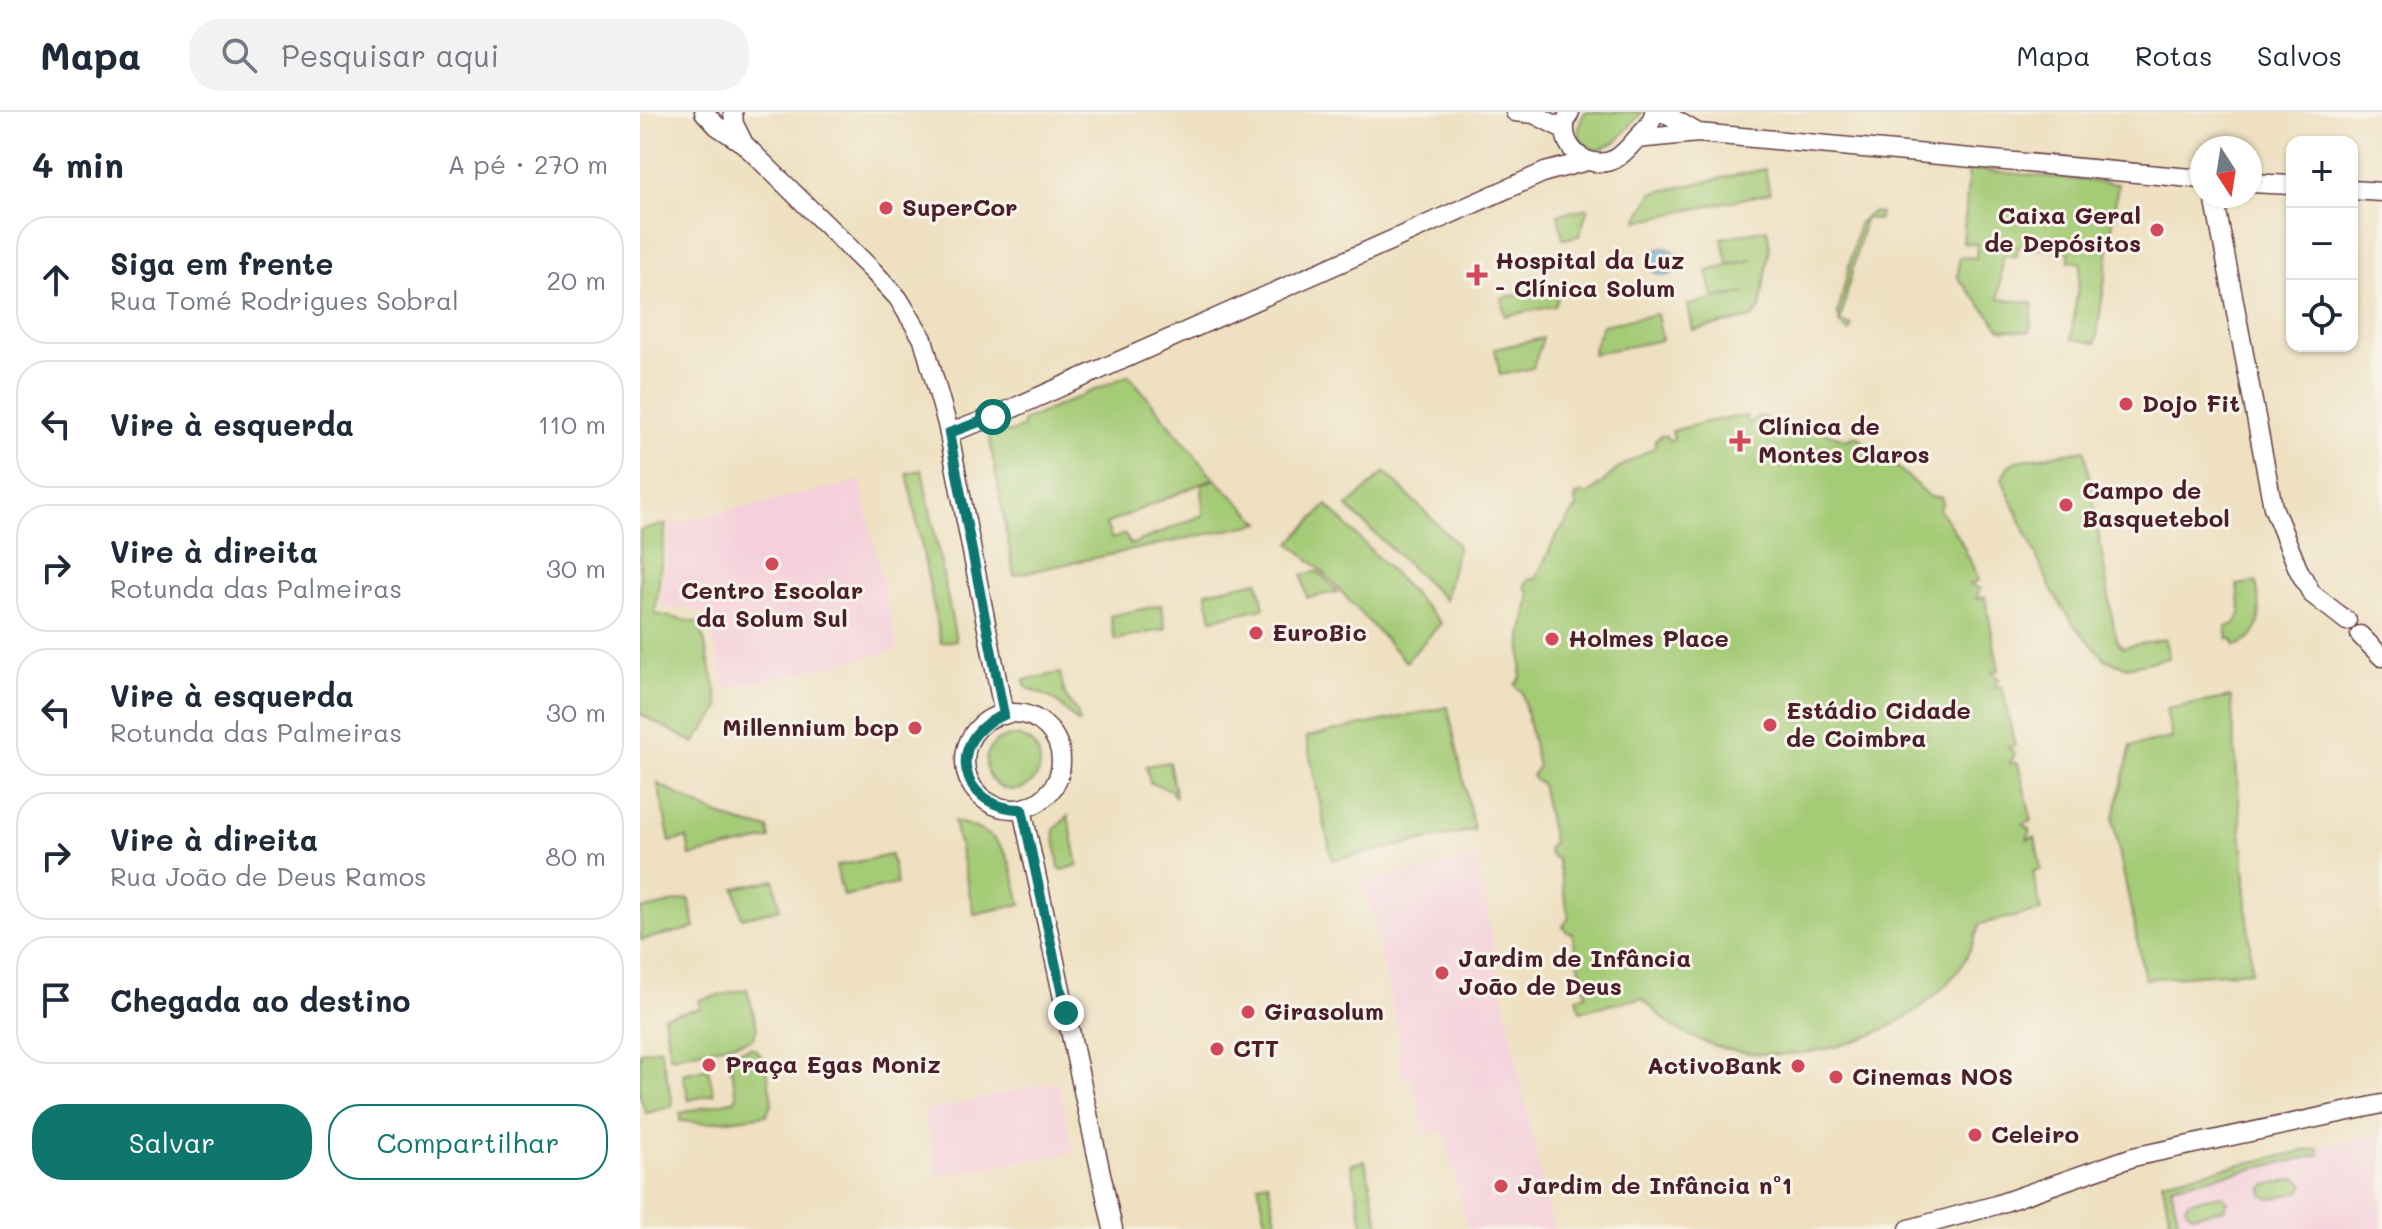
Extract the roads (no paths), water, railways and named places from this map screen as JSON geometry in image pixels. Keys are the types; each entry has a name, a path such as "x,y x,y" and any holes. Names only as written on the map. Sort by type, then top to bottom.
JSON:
{"main road":[{"path":"704,112 717,126 744,144 898,298 923,339 938,384 949,433 1004,715"},
{"path":"733,112 734,124 744,144"},
{"path":"1515,112 1534,114 1567,127"},
{"path":"949,433 993,417 1545,172 1587,161 1613,160 1652,122 1654,112"},
{"path":"1662,112 1698,133"},
{"path":"1567,127 1576,155 1587,161"},
{"path":"1545,172 1567,127"},
{"path":"1636,139 1698,133 2190,178"},
{"path":"2262,184 2286,185"},
{"path":"2358,190 2382,192"},
{"path":"2216,208 2273,507 2298,569 2312,594 2347,621"},
{"path":"2360,635 2382,657"},
{"path":"1019,714 1045,725 1060,750 1061,765 1057,781 1049,794 1022,809 1006,809 992,804 980,795 966,772 965,757 969,742 978,729 1004,715 1019,714"},
{"path":"1022,809 1113,1229"},
{"path":"1909,1229 1996,1205 2133,1157 2382,1104"}],"water":[{"path":"1664,248 1674,252 1678,262 1674,272 1664,276 1654,272 1650,262 1654,252"}],"place":[{"name":"SuperCor","path":"886,208"},
{"name":"Caixa Geral de Depósitos","path":"2157,230"},
{"name":"Hospital da Luz - Clínica Solum","path":"1477,275"},
{"name":"Dojo Fit","path":"2126,404"},
{"name":"Clínica de Montes Claros","path":"1740,441"},
{"name":"Campo de Basquetebol","path":"2066,505"},
{"name":"Centro Escolar da Solum Sul","path":"772,564"},
{"name":"EuroBic","path":"1256,633"},
{"name":"Holmes Place","path":"1552,639"},
{"name":"Estádio Cidade de Coimbra","path":"1770,725"},
{"name":"Millennium bcp","path":"915,728"},
{"name":"Jardim de Infância João de Deus","path":"1442,973"},
{"name":"Girasolum","path":"1248,1012"},
{"name":"CTT","path":"1217,1049"},
{"name":"Praça Egas Moniz","path":"709,1065"},
{"name":"ActivoBank","path":"1798,1066"},
{"name":"Cinemas NOS","path":"1836,1077"},
{"name":"Celeiro","path":"1975,1135"},
{"name":"Jardim de Infância nº1","path":"1501,1186"}]}
